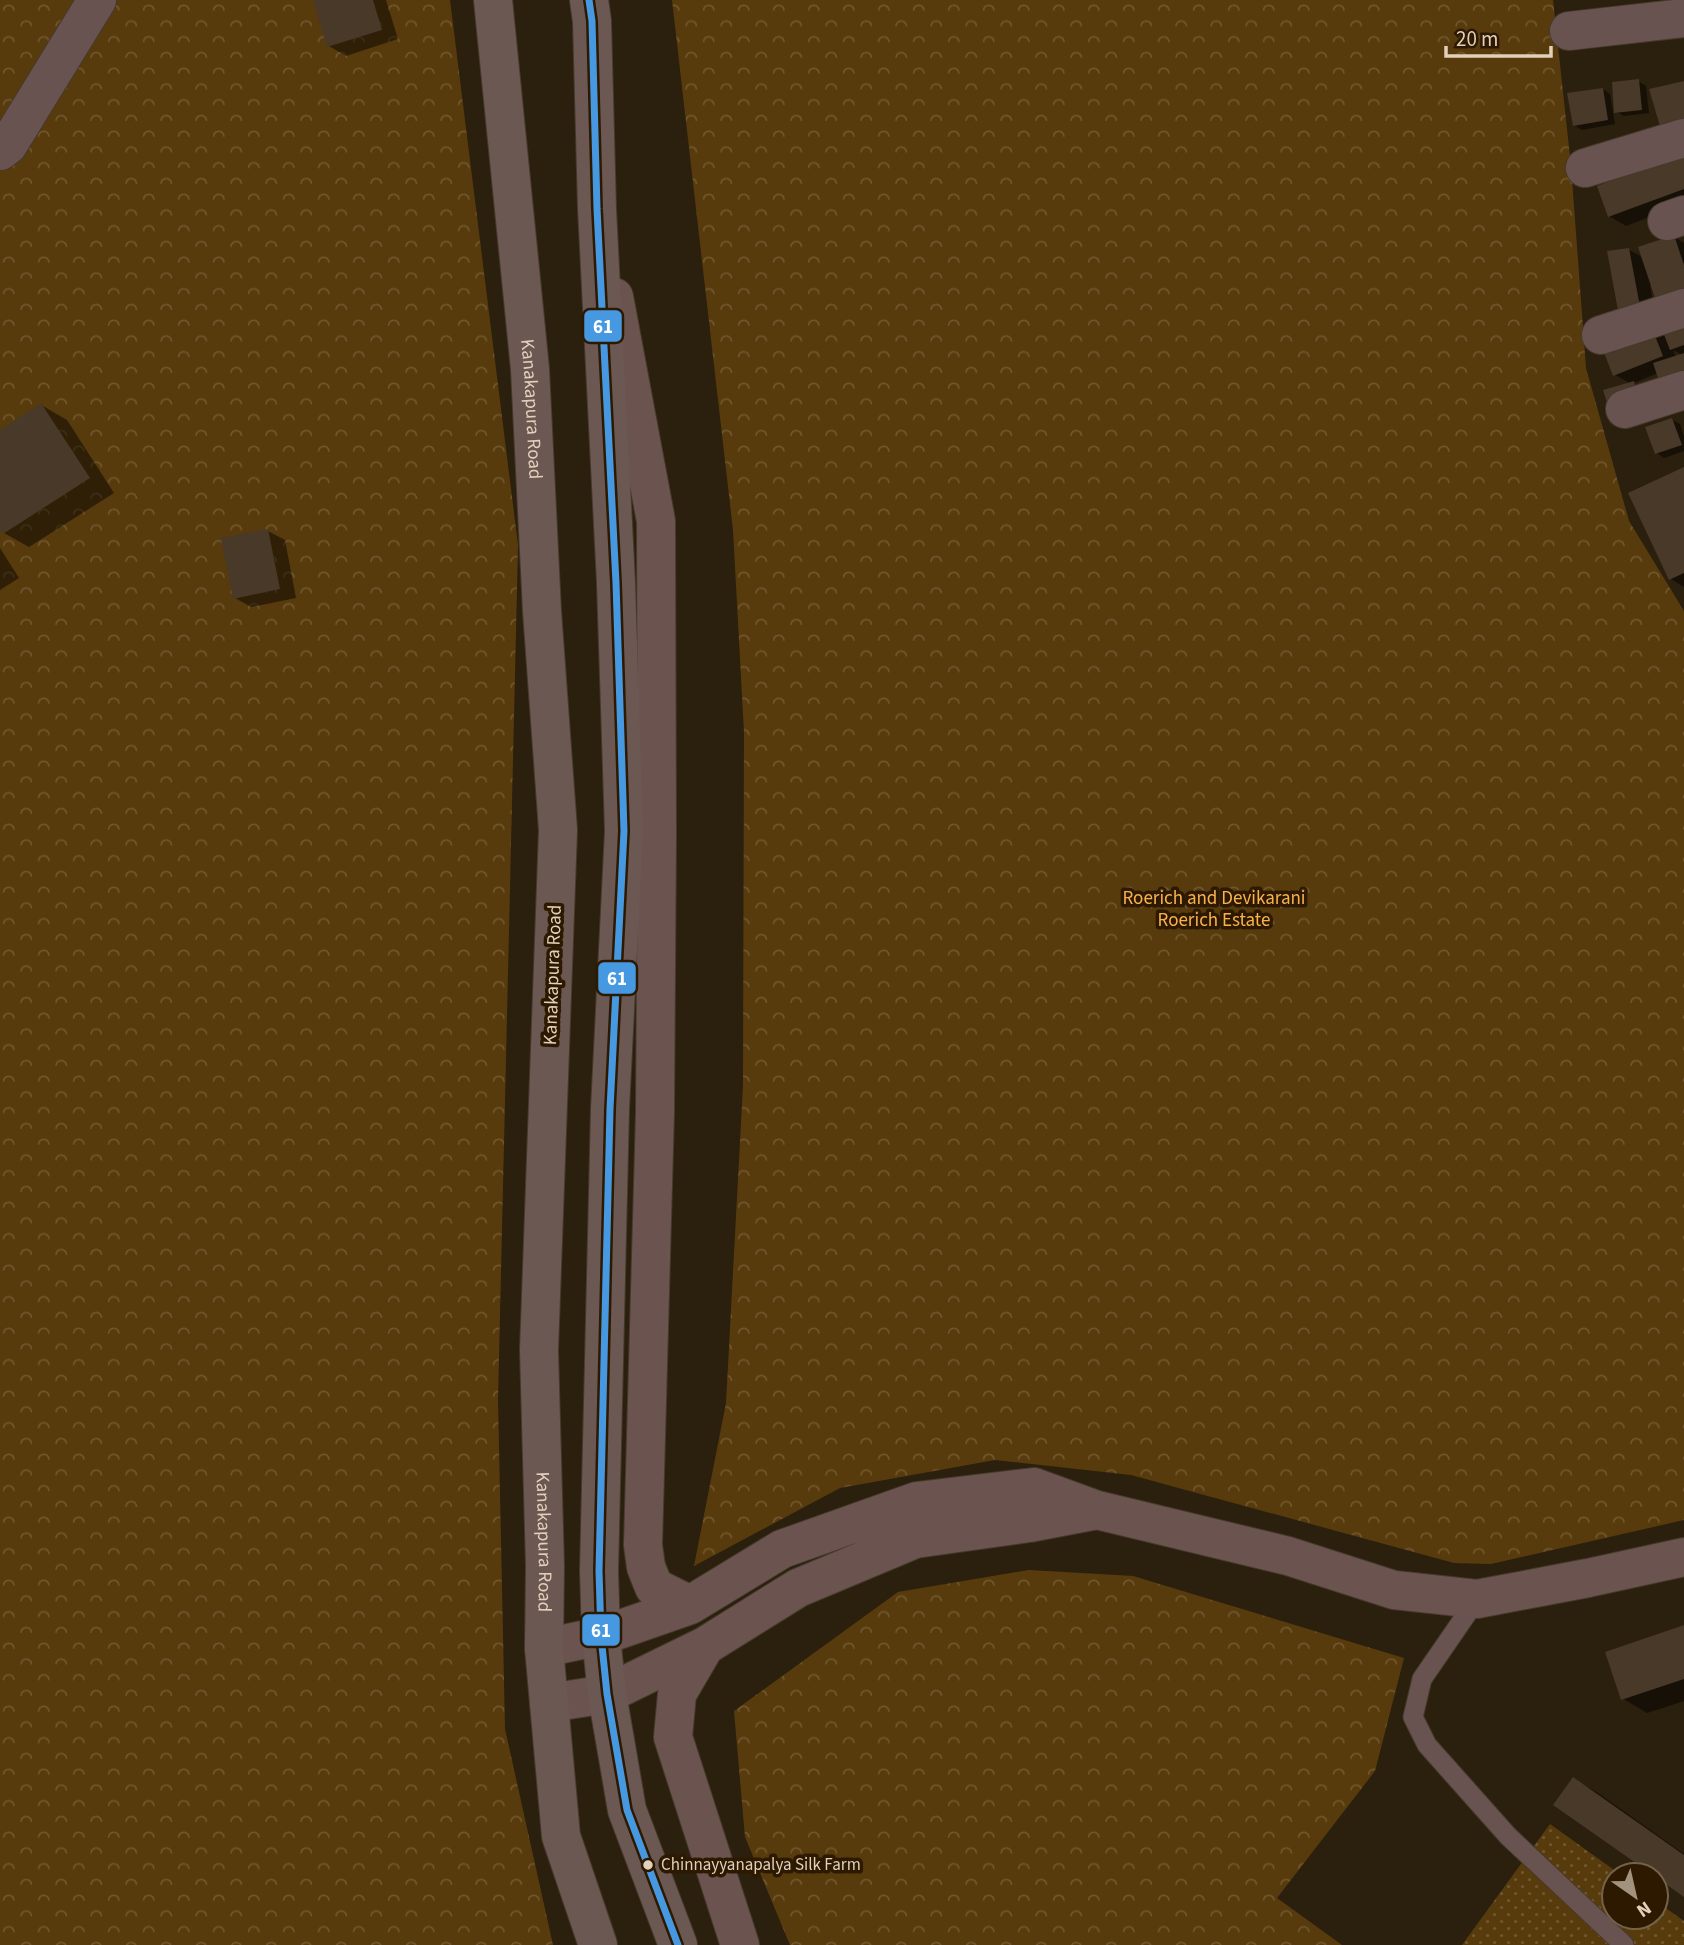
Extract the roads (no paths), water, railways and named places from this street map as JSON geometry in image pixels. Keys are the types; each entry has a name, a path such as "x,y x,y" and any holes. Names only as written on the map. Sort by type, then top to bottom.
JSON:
{"highway":[{"name":"Kanakapura Road","path":"493,0 530,369 541,611 558,830 539,1350 545,1566 544,1648 561,1836 598,1945"},
{"path":"589,0 616,583 624,831 610,1109 599,1571 601,1636 607,1694 626,1810 678,1945"}],"main road":[{"path":"597,209 656,521 655,1112 643,1545 646,1567 654,1587 690,1605"},
{"path":"544,1648 601,1636 690,1605 782,1549 917,1501 1034,1487 1097,1510 1289,1556 1394,1590 1477,1599 1684,1557"},
{"path":"550,1703 607,1694 705,1646 798,1588 915,1539 1029,1523 1097,1510"},
{"path":"705,1646 677,1694 673,1737 740,1945"}],"street":[{"path":"0,151 8,145 97,0"},
{"path":"1569,31 1684,18"},
{"path":"1585,168 1684,138"},
{"path":"1601,335 1684,307"},
{"path":"1625,409 1684,390"}],"lane":[{"path":"1477,1599 1422,1679 1413,1717 1427,1745 1508,1836 1624,1945"}],"place":[{"name":"Chinnayyanapalya Silk Farm","path":"648,1865"}],"park label":[{"name":"Roerich and Devikarani Roerich Estate","path":"1214,909"}]}
